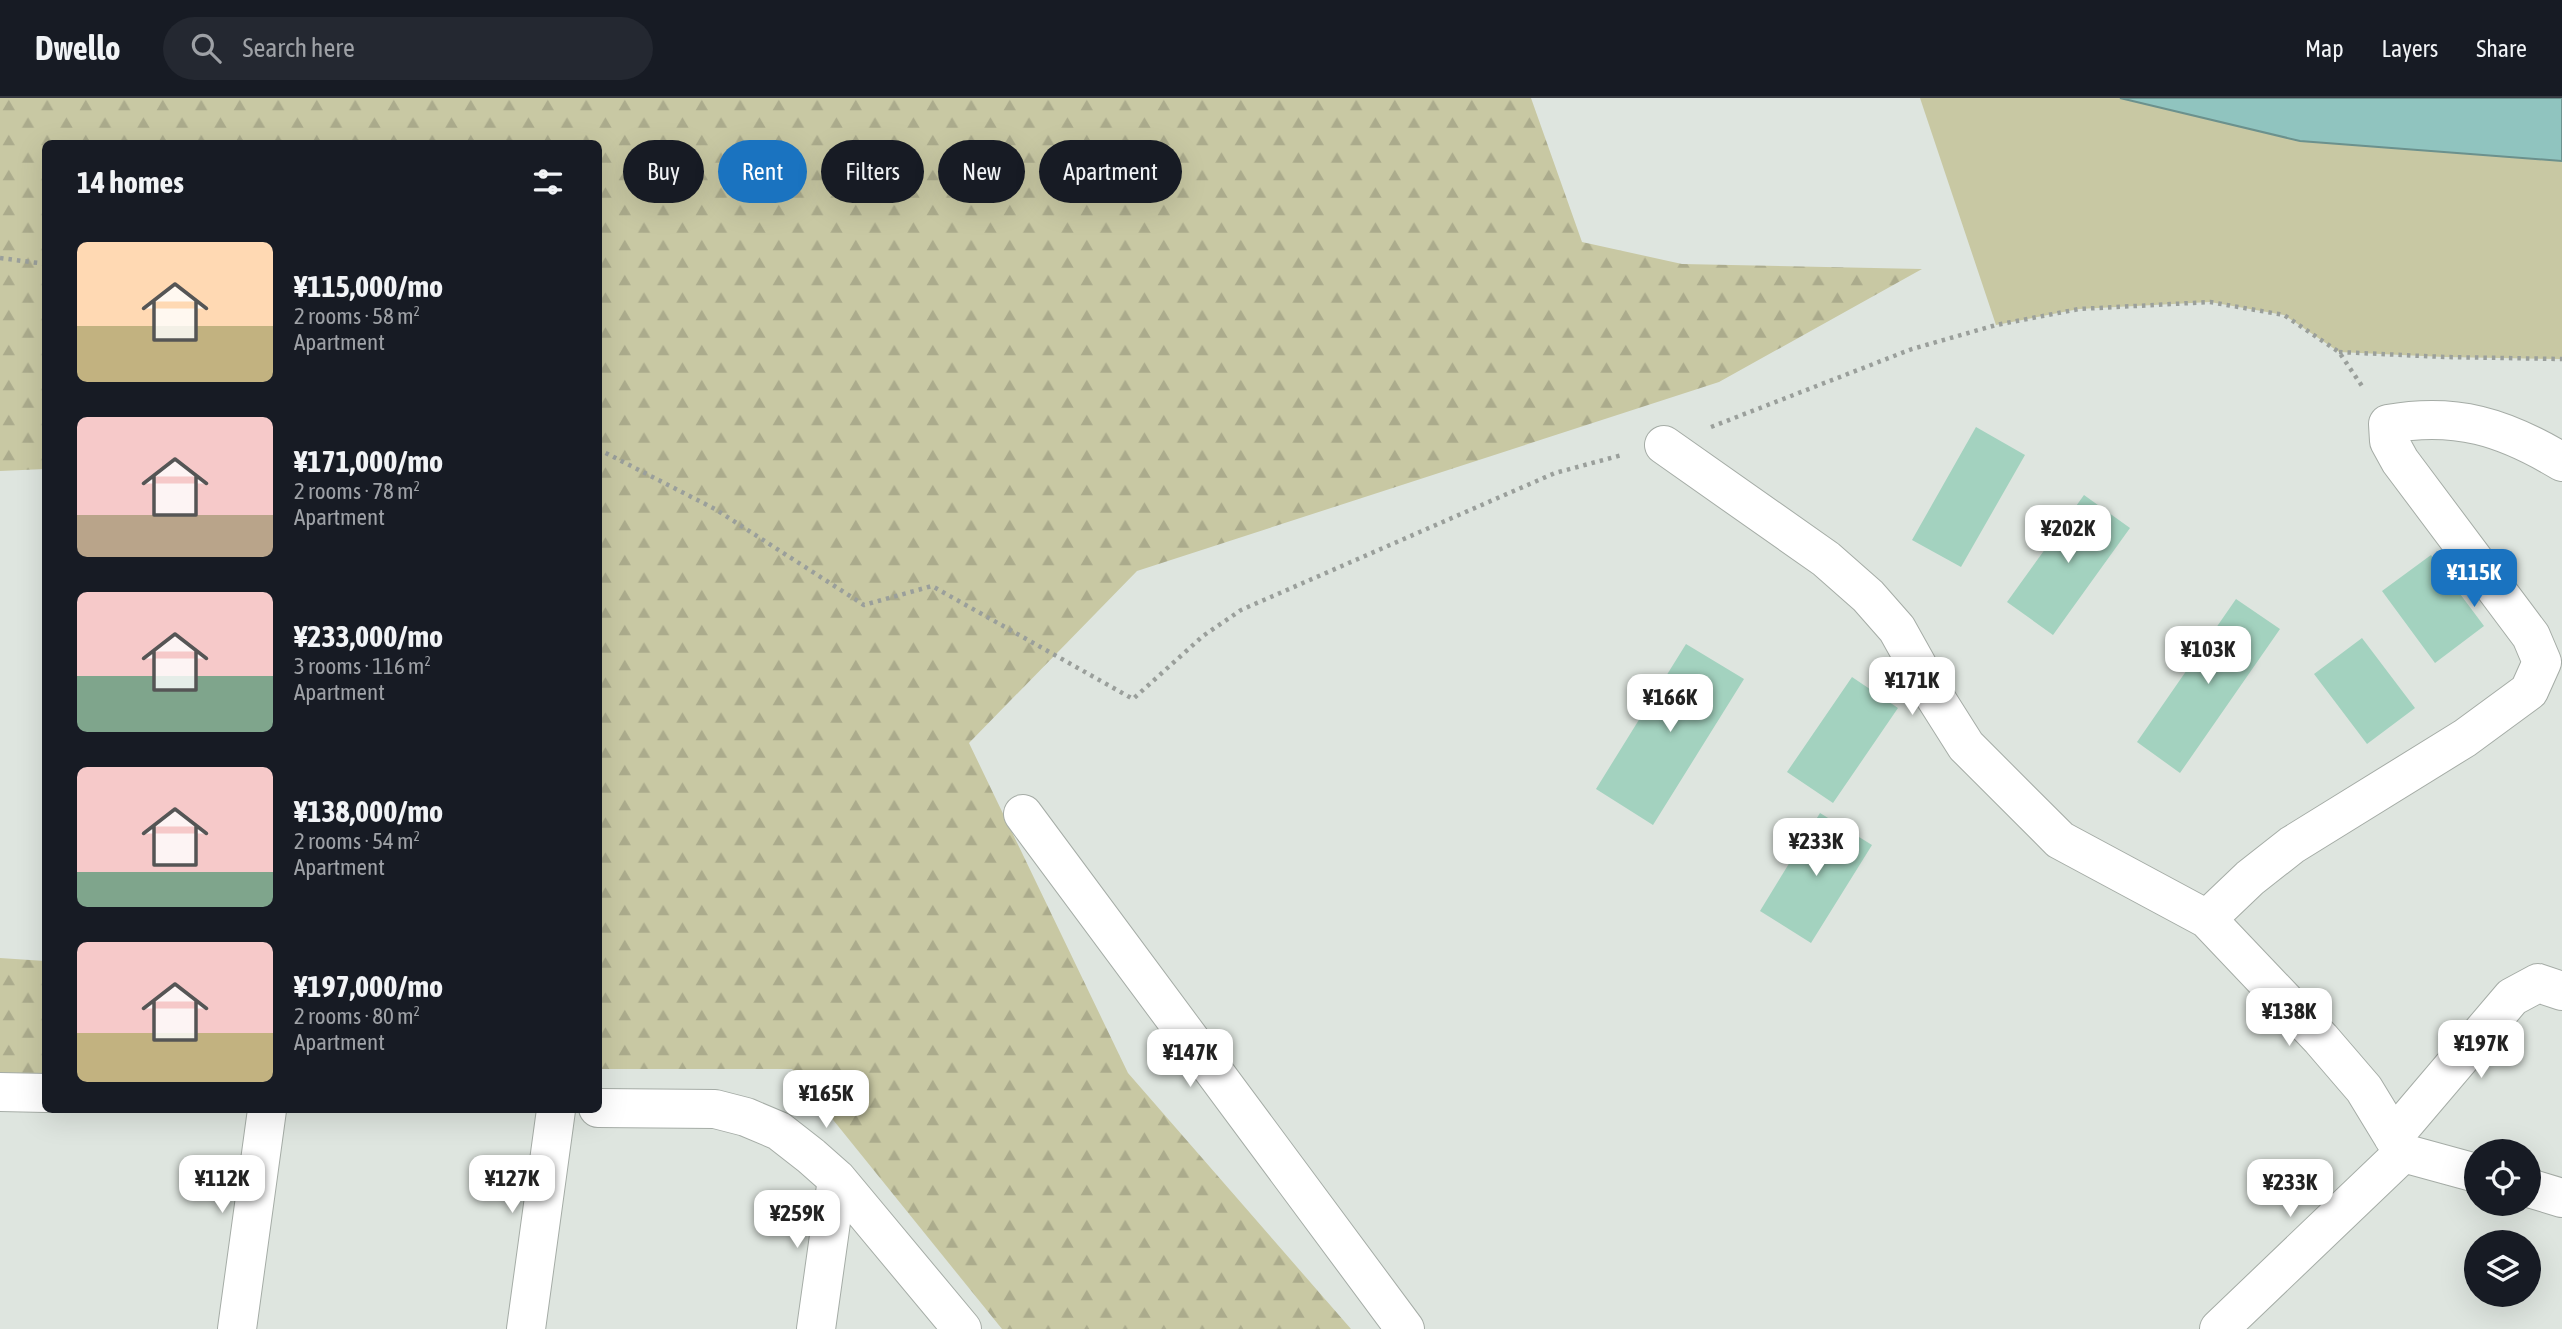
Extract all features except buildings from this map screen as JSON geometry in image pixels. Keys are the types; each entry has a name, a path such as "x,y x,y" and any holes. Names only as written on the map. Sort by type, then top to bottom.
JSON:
{"street":[{"path":"2207,919 2250,878 2292,845 2465,738 2529,691 2542,662 2531,636 2400,461 2389,441 2388,424 2418,419 2443,419 2504,431 2562,462"},
{"path":"1664,444 1826,559 1868,596 1897,629 1966,747 2060,840 2207,919 2364,1089 2398,1145 2464,1170"},
{"path":"1023,814 1405,1329"},
{"path":"2220,1329 2398,1145 2512,997 2538,983 2562,991"},
{"path":"0,1092 42,1093"},
{"path":"602,1108 715,1109 746,1117 779,1131 837,1179 962,1329"},
{"path":"237,1329 267,1113"},
{"path":"526,1329 556,1113"},
{"path":"816,1329 837,1179"},
{"path":"2541,1192 2562,1198"}],"path":[{"path":"0,258 42,263"},
{"path":"602,451 715,509 864,605 932,586 1133,699 1203,635 1241,610 1555,473 1664,444 1912,349 1996,324 2079,309 2210,302 2284,315 2339,352 2562,359"}],"green space":[{"path":"0,98 1531,98 1582,242 1682,264 1922,269 1719,382 1137,571 969,743 1128,1073 1351,1329 1002,1329 792,1069 602,1069 602,140 42,140 42,469 0,471"},
{"path":"1920,98 2120,98 2300,141 2562,161 2562,359 2339,352 2284,315 2210,302 2079,309 1996,325"},
{"path":"0,958 42,961 42,1081 0,1084"}],"water":[{"path":"2120,98 2562,98 2562,161 2300,141"}]}
